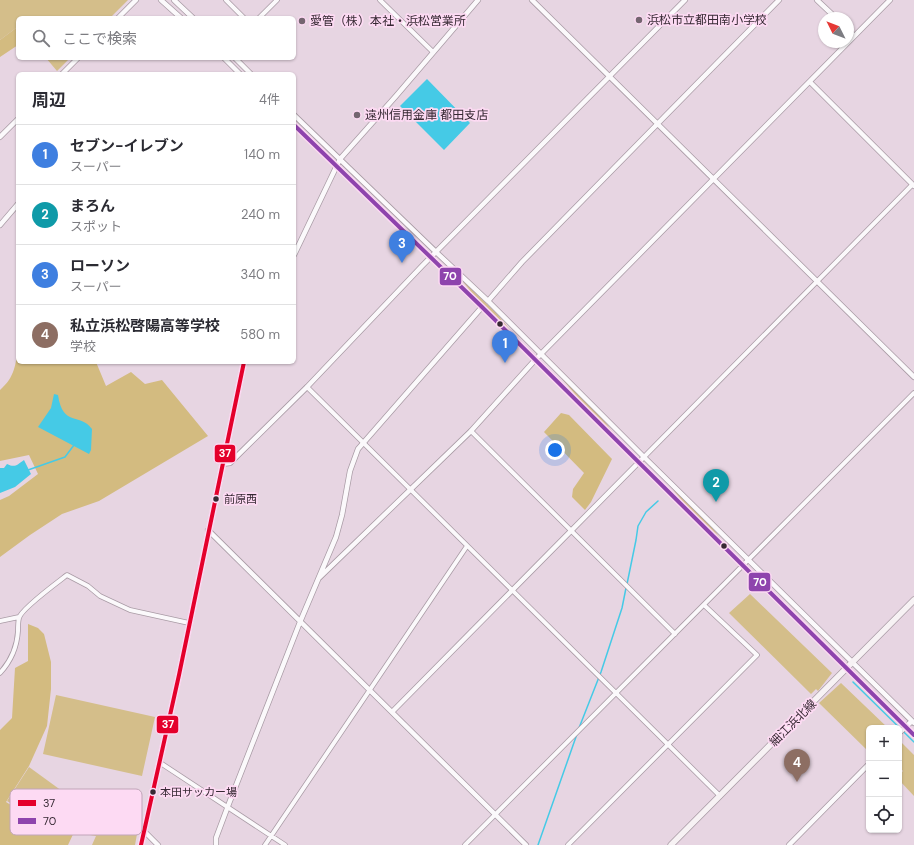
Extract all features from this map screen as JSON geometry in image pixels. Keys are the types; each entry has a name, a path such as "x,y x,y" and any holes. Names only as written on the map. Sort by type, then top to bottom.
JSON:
{"main road":[{"name":"細江浜北線","path":"671,845 914,600"}],"street":[{"path":"120,16 136,0"},
{"path":"161,0 179,16"},
{"path":"174,0 191,16"},
{"path":"261,16 277,0"},
{"path":"380,0 433,52"},
{"path":"296,251 340,159 478,0"},
{"path":"532,0 914,377"},
{"path":"222,464 230,463 307,387 436,252 685,0"},
{"path":"488,301 522,262 779,0"},
{"path":"817,0 830,12"},
{"path":"854,36 890,0"},
{"path":"228,1 242,16"},
{"path":"319,578 471,431 535,360 843,48"},
{"path":"64,72 76,60"},
{"path":"226,60 238,72"},
{"path":"237,60 250,72"},
{"path":"392,712 817,280 913,185 810,82"},
{"path":"296,117 488,301 644,457 913,721 902,730"},
{"path":"0,137 16,121"},
{"path":"296,127 482,307 914,735"},
{"path":"0,226 16,206"},
{"path":"216,845 216,838 228,806 300,622 336,537 355,456 363,443 482,307"},
{"path":"141,845 244,364"},
{"path":"307,387 720,796"},
{"path":"465,845 914,393"},
{"path":"471,431 675,634"},
{"path":"208,530 526,845"},
{"path":"265,845 467,546"},
{"path":"0,621 19,617 30,605 67,575 88,586 100,596 130,610 189,623"},
{"path":"568,845 757,655 704,605"},
{"path":"0,673 6,667 14,651 19,617"},
{"path":"159,762 228,806 285,845"},
{"path":"789,845 866,767"},
{"path":"144,831 158,845"}],"shaded area":[{"path":"0,0 128,0 112,16 16,16 16,28 0,40"},
{"path":"16,28 16,46 0,57 0,40"},
{"path":"48,60 68,60 57,71"},
{"path":"460,278 497,314 511,331 476,298"},
{"path":"16,358 16,364 97,364 106,386 131,372 145,384 162,380 208,436 99,501 62,514 0,557 0,500 9,496 38,474 29,455 0,461 0,390 12,375"},
{"path":"559,375 601,417 616,436 578,398"},
{"path":"561,413 569,415 612,459 591,502 585,510 572,497 573,489 584,473 544,432"},
{"path":"671,487 706,520 721,539 683,502"},
{"path":"750,594 832,673 818,691 816,689 811,694 729,613"},
{"path":"28,624 38,628 44,634 51,662 51,689 47,726 29,766 14,789 10,789 10,796 6,802 10,804 10,835 73,835 68,845 0,845 0,730 12,718 15,668 28,661"},
{"path":"841,683 885,725 866,725 866,749 819,703"},
{"path":"56,695 155,717 142,776 43,754"},
{"path":"902,743 914,755 914,796 902,783"},
{"path":"29,767 59,789 15,789"},
{"path":"90,835 137,835 135,845 92,845 96,836"}],"water":[{"path":"427,79 470,123 444,150 400,106"},
{"path":"54,394 58,395 60,405 68,416 82,421 92,429 91,450 89,454 38,427 51,408"},
{"path":"24,460 31,474 15,487 0,493 0,468 4,468 7,464 12,466 16,465"}],"waterway":[{"path":"28,470 65,457 74,445"},
{"path":"627,584 638,526 646,512 658,501"},
{"path":"579,728 601,672 622,608 626,588"},
{"path":"853,682 914,742"},
{"path":"538,845 577,734"}],"transit line":[{"name":"70","path":"296,127 482,307 914,735"},
{"name":"37","path":"141,845 179,675 244,364"}],"place":[{"name":"浜松市立都田南小学校","path":"639,20"},
{"name":"愛管（株）本社・浜松営業所","path":"302,21"},
{"name":"遠州信用金庫 都田支店","path":"357,115"},
{"name":"ローソン","path":"402,263"},
{"name":"セブン-イレブン","path":"505,363"},
{"name":"前原西","path":"216,499"},
{"name":"まろん","path":"716,502"},
{"name":"私立浜松啓陽高等学校","path":"797,782"},
{"name":"本田サッカー場","path":"153,792"}]}
